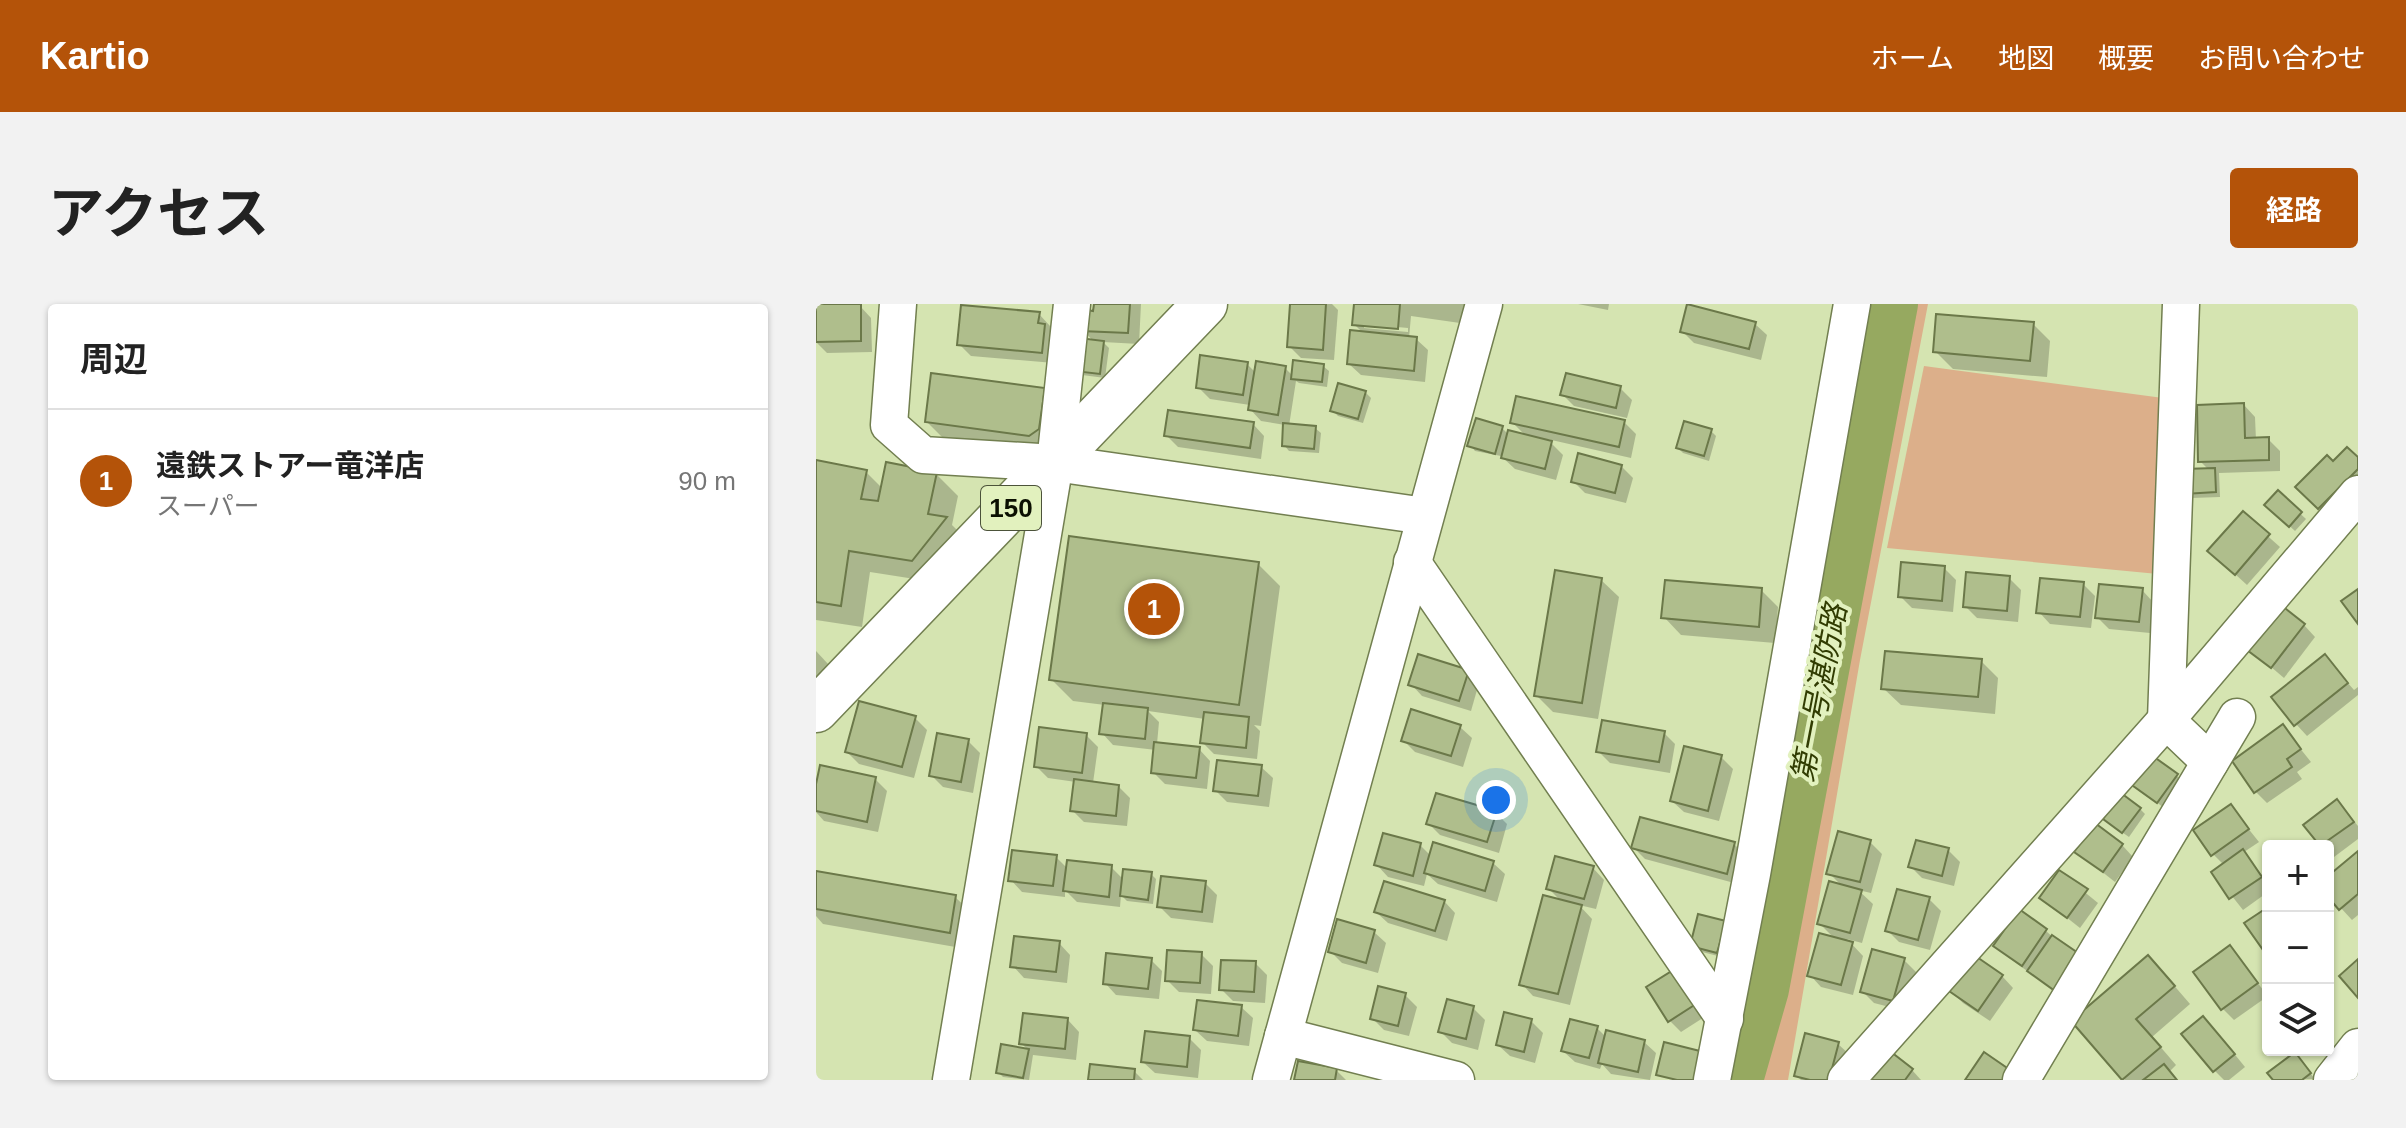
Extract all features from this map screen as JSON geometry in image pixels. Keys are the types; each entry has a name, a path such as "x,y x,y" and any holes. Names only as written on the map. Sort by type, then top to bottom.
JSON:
{"highway":[{"name":"150","path":"816,710 1205,304"}],"street":[{"path":"898,304 889,425 923,455 1055,463 1425,516"},
{"path":"951,1080 1055,463 1072,304"},
{"path":"1271,1080 1484,304"},
{"path":"1712,1080 1852,304"},
{"path":"2181,304 2166,720 2210,762"},
{"path":"1846,1080 2166,720 2358,494"},
{"path":"1412,562 1725,1019"},
{"path":"2021,1080 2237,717"},
{"path":"1283,1036 1456,1080"},
{"path":"2332,1080 2358,1047"}],"shaded area":[{"path":"1852,304 1928,304 1860,660 1788,1080 1712,1080"},
{"path":"1924,366 2178,400 2158,574 1887,548"}],"building":[{"path":"816,304 861,304 861,341 816,342"},
{"path":"1094,304 1130,304 1128,333 1081,331 1082,309 1093,311"},
{"path":"1290,304 1326,304 1323,350 1287,347"},
{"path":"1354,304 1400,304 1398,329 1352,325"},
{"path":"1687,304 1756,322 1749,349 1680,332"},
{"path":"961,305 1040,312 1038,323 1045,324 1042,353 957,345"},
{"path":"1936,314 2034,322 2030,361 1933,352"},
{"path":"1350,330 1417,337 1414,371 1347,364"},
{"path":"1079,338 1104,341 1100,374 1074,371"},
{"path":"1200,355 1248,362 1243,395 1196,388"},
{"path":"1293,360 1324,364 1322,382 1291,379"},
{"path":"1256,361 1286,366 1278,415 1248,410"},
{"path":"931,373 1045,388 1039,429 1029,436 925,422"},
{"path":"1566,373 1621,386 1616,408 1560,395"},
{"path":"1338,383 1366,391 1358,419 1330,411"},
{"path":"1516,396 1625,420 1619,447 1510,423"},
{"path":"2244,403 2245,438 2269,437 2269,460 2198,462 2197,405"},
{"path":"1168,410 1254,422 1250,448 1164,436"},
{"path":"1476,418 1503,426 1495,454 1467,446"},
{"path":"1684,421 1712,429 1704,456 1676,448"},
{"path":"1283,423 1316,426 1314,449 1282,446"},
{"path":"1508,430 1552,441 1545,469 1501,458"},
{"path":"2347,447 2358,457 2358,469 2318,509 2295,487 2327,455 2333,461"},
{"path":"1578,453 1622,465 1615,493 1571,482"},
{"path":"816,460 867,470 861,499 878,501 886,462 937,472 928,514 947,517 912,561 849,551 841,606 816,602"},
{"path":"2215,468 2216,492 2184,494 2183,469"},
{"path":"2278,490 2302,512 2289,527 2264,505"},
{"path":"2243,511 2270,534 2235,575 2207,551"},
{"path":"1069,536 1259,562 1239,705 1049,680"},
{"path":"1901,562 1945,566 1942,601 1898,597"},
{"path":"1555,570 1602,578 1582,703 1534,696"},
{"path":"1966,572 2010,576 2007,611 1963,607"},
{"path":"2040,578 2084,582 2080,617 2036,613"},
{"path":"1665,580 1762,588 1759,627 1661,618"},
{"path":"2099,584 2143,588 2139,622 2095,618"},
{"path":"2358,589 2358,624 2341,601"},
{"path":"2281,605 2305,624 2271,668 2247,650"},
{"path":"1885,651 1982,659 1978,697 1881,689"},
{"path":"1418,654 1469,670 1459,701 1408,685"},
{"path":"2325,654 2348,683 2294,726 2271,697"},
{"path":"859,701 916,716 902,767 845,752"},
{"path":"1103,703 1148,708 1145,739 1099,734"},
{"path":"1411,709 1461,725 1451,756 1401,741"},
{"path":"1204,712 1249,717 1246,748 1200,743"},
{"path":"1602,720 1665,731 1659,762 1596,752"},
{"path":"2283,724 2301,749 2287,759 2292,767 2254,793 2232,761"},
{"path":"1039,727 1087,733 1082,773 1034,767"},
{"path":"937,733 969,739 961,782 929,776"},
{"path":"1154,742 1200,747 1196,778 1151,773"},
{"path":"1684,746 1722,755 1708,811 1670,801"},
{"path":"2150,754 2178,774 2157,803 2129,783"},
{"path":"1217,760 1262,765 1258,796 1213,791"},
{"path":"820,765 876,777 867,822 816,811"},
{"path":"1074,779 1119,785 1116,816 1070,811"},
{"path":"1436,793 1497,811 1487,842 1426,824"},
{"path":"2121,793 2141,808 2122,833 2103,819"},
{"path":"2337,799 2354,822 2328,840 2315,840 2303,825"},
{"path":"2231,804 2249,829 2211,856 2193,830"},
{"path":"1640,817 1735,842 1727,874 1631,848"},
{"path":"2095,823 2123,844 2103,872 2074,852"},
{"path":"1838,831 1871,840 1860,882 1826,874"},
{"path":"1383,833 1421,843 1413,876 1374,865"},
{"path":"1916,840 1949,848 1942,876 1908,867"},
{"path":"1433,842 1494,861 1485,891 1424,873"},
{"path":"2243,849 2262,877 2229,899 2211,872"},
{"path":"1012,850 1057,855 1053,886 1008,881"},
{"path":"2358,851 2358,894 2339,910 2334,904 2334,871"},
{"path":"1555,856 1594,866 1584,899 1546,889"},
{"path":"1067,860 1112,865 1109,897 1063,891"},
{"path":"1123,869 1152,872 1148,900 1120,896"},
{"path":"2059,870 2088,889 2067,918 2039,898"},
{"path":"816,871 956,895 950,933 816,909"},
{"path":"1161,876 1206,881 1202,912 1157,907"},
{"path":"1384,881 1445,900 1435,931 1374,912"},
{"path":"1829,881 1862,890 1850,933 1817,924"},
{"path":"1897,889 1930,897 1918,940 1885,931"},
{"path":"1543,895 1582,905 1558,994 1519,985"},
{"path":"2019,909 2047,929 2022,966 1993,946"},
{"path":"2262,911 2262,948 2244,923"},
{"path":"1698,914 1726,921 1717,953 1690,946"},
{"path":"1337,919 1375,930 1366,963 1328,952"},
{"path":"1819,933 1853,942 1841,985 1807,976"},
{"path":"2052,935 2081,955 2055,991 2027,971"},
{"path":"1014,936 1060,941 1056,972 1010,967"},
{"path":"2230,945 2258,983 2221,1010 2193,972"},
{"path":"1872,949 1905,958 1893,1001 1860,992"},
{"path":"1167,950 1202,952 1200,983 1165,981"},
{"path":"1106,953 1152,958 1148,989 1103,984"},
{"path":"1974,955 2003,975 1978,1011 1949,991"},
{"path":"2148,955 2175,986 2136,1019 2161,1047 2122,1080 2071,1021"},
{"path":"2358,959 2358,998 2339,976"},
{"path":"1221,960 1256,961 1254,992 1219,990"},
{"path":"1675,969 1696,1004 1668,1022 1646,987"},
{"path":"1378,986 1406,993 1398,1026 1370,1019"},
{"path":"1447,999 1474,1006 1466,1039 1438,1032"},
{"path":"1197,1000 1242,1005 1238,1036 1193,1030"},
{"path":"1504,1012 1532,1019 1524,1052 1496,1045"},
{"path":"1023,1013 1068,1018 1065,1049 1019,1044"},
{"path":"2203,1016 2235,1054 2213,1072 2181,1034"},
{"path":"1570,1019 1598,1026 1589,1058 1561,1051"},
{"path":"1606,1030 1645,1040 1638,1072 1598,1063"},
{"path":"1145,1031 1190,1036 1187,1067 1141,1062"},
{"path":"1805,1033 1839,1042 1829,1080 1794,1076"},
{"path":"1664,1042 1704,1052 1697,1080 1677,1080 1656,1075"},
{"path":"1001,1044 1029,1049 1023,1078 996,1073"},
{"path":"1886,1048 1913,1069 1905,1080 1862,1080"},
{"path":"1984,1052 2013,1072 2007,1080 1965,1080"},
{"path":"2290,1056 2298,1056 2311,1073 2302,1080 2273,1080 2267,1073"},
{"path":"1298,1061 1337,1068 1335,1080 1294,1080"},
{"path":"1090,1064 1135,1069 1134,1080 1088,1080"},
{"path":"2164,1064 2177,1080 2143,1080"}],"waterway":[{"name":"第一号湛防路","path":"1737,1080 1763,989 1892,304"}],"place":[{"name":"遠鉄ストアー竜洋店","path":"1154,609"}]}
